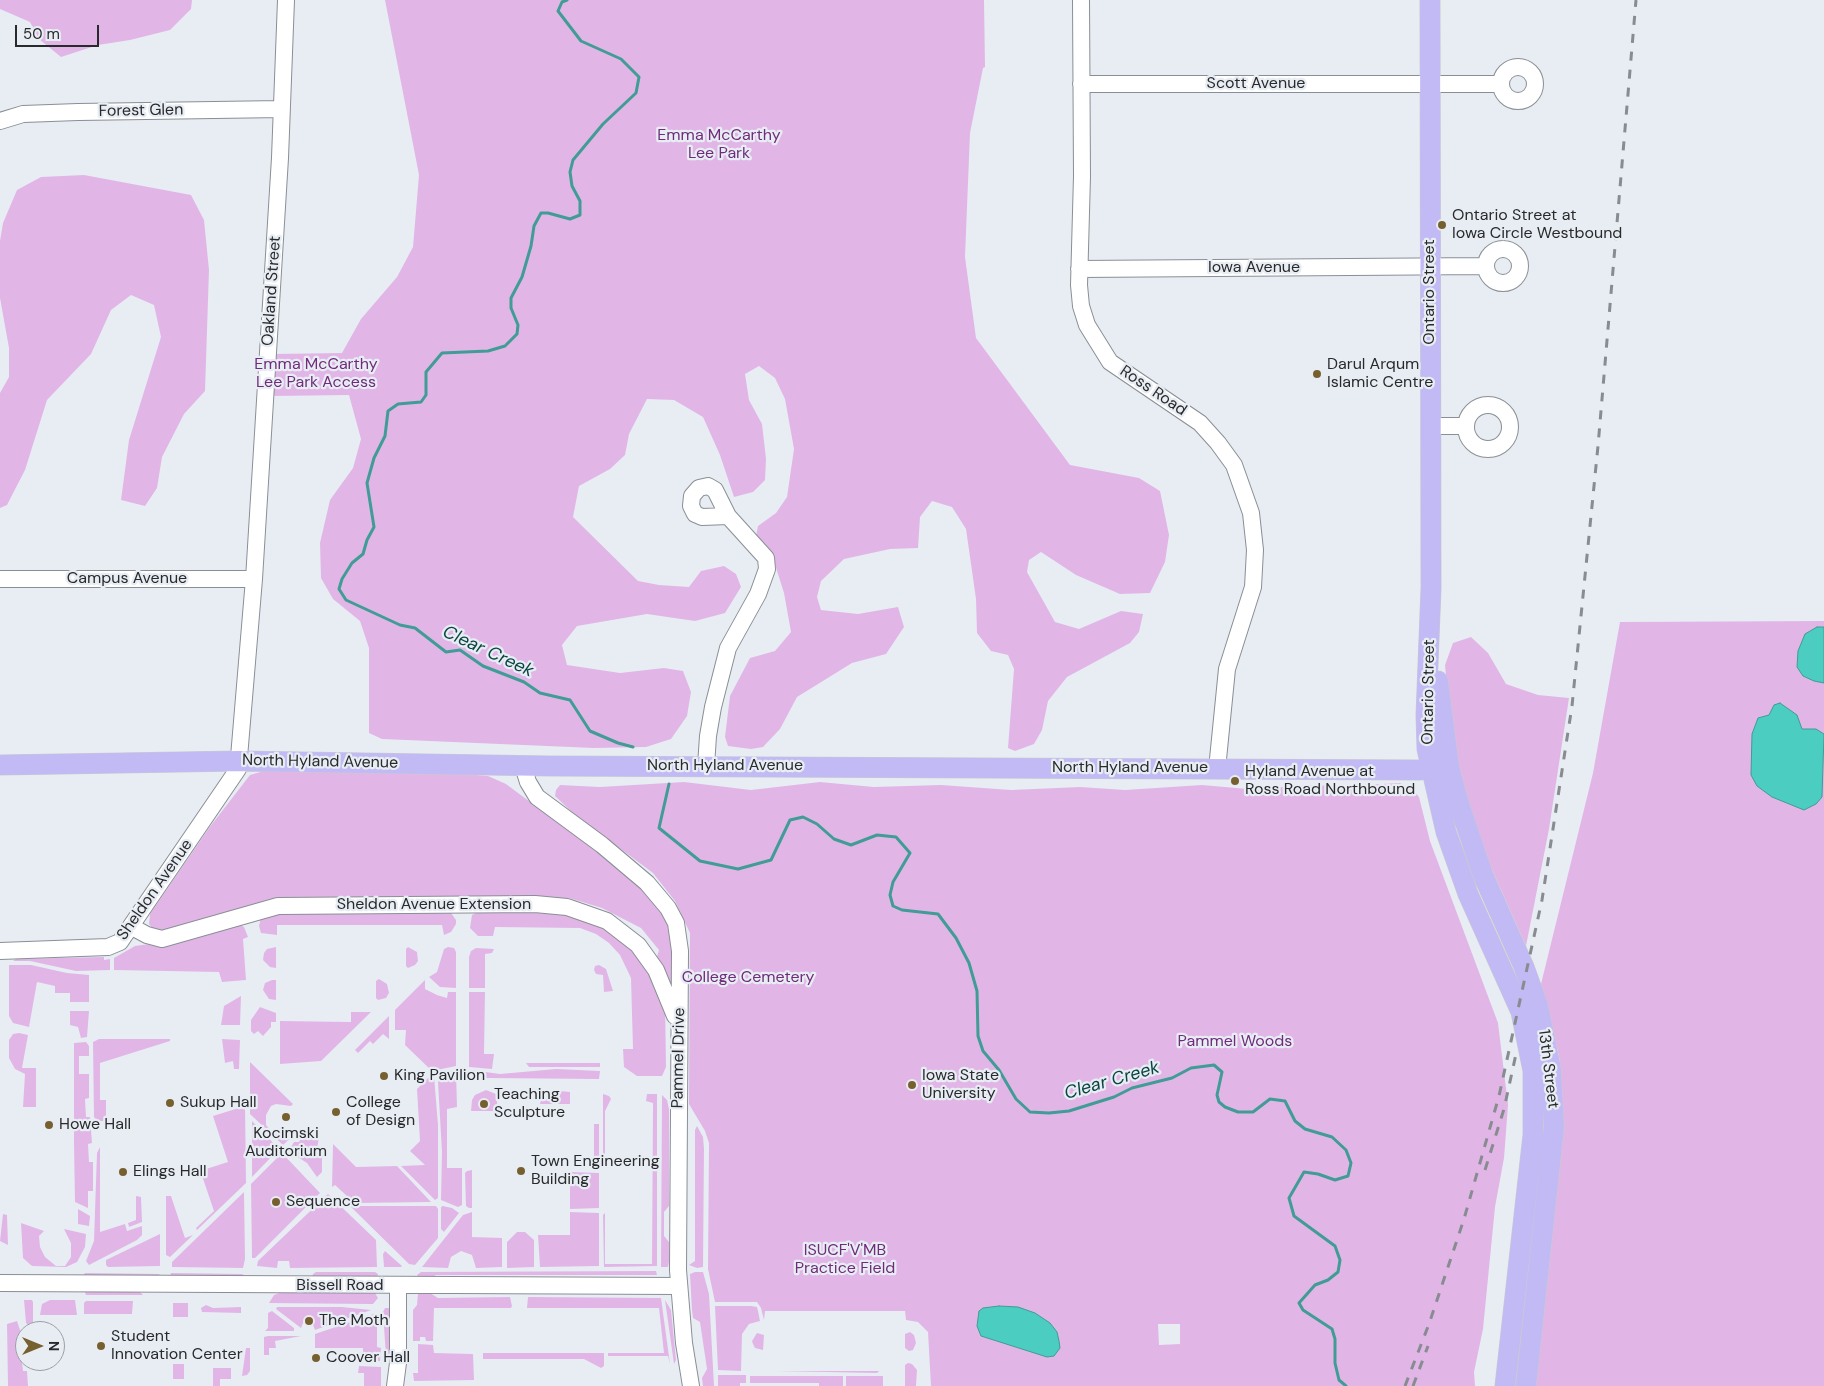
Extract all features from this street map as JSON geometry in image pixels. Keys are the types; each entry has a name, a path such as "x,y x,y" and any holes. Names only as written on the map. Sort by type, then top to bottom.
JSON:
{"main road":[{"name":"Ontario Street","path":"1430,0 1430,615 1426,715 1440,769"},
{"name":"North Hyland Avenue","path":"0,765 239,761 523,766 1440,769"},
{"name":"13th Street","path":"1440,769 1446,832 1458,870 1521,1012 1533,1071 1533,1135 1505,1386"},
{"name":"13th Street","path":"1440,769 1524,967 1546,1035 1551,1070 1554,1127 1526,1386"}],"street":[{"name":"Oakland Street","path":"239,761 254,579 282,109 286,0"},
{"name":"Ross Road","path":"1081,0 1082,84 1079,269 1081,306 1087,326 1110,362 1200,423 1234,465 1251,513 1255,550 1252,587 1227,670 1217,769"},
{"name":"Scott Avenue","path":"1082,84 1501,84"},
{"name":"Forest Glen","path":"0,121 23,114 282,109"},
{"name":"Iowa Avenue","path":"1079,269 1485,266"},
{"path":"1431,426 1465,426"},
{"path":"706,766 708,736 713,707 728,648 758,594 767,569 766,558 728,516"},
{"name":"Campus Avenue","path":"0,579 254,579"},
{"name":"Sheldon Avenue","path":"0,951 108,947 120,942 233,779 239,761"},
{"name":"Pammel Drive","path":"523,766 528,782 536,797 642,878 668,908 676,923 679,937 679,1286 691,1386"},
{"name":"Sheldon Avenue Extension","path":"132,926 147,935 162,939 278,906 464,904 567,907 607,921 628,936 648,957 663,983 679,1030"},
{"name":"Bissell Road","path":"0,1283 679,1286"},
{"path":"395,1386 398,1363 398,1286"},
{"path":"398,1363 402,1386"}],"green space":[{"path":"0,0 192,0 191,9 170,30 130,40 98,45 61,57 39,39 30,22 0,9"},
{"path":"385,0 984,0 985,67 983,68 970,133 965,257 976,338 1070,465 1139,478 1160,491 1169,535 1165,562 1150,593 1120,594 1076,575 1041,552 1029,560 1027,572 1055,622 1079,629 1121,611 1143,614 1139,632 1130,643 1067,677 1048,701 1042,730 1034,744 1015,751 1008,748 1014,669 1008,655 991,651 977,633 976,599 966,529 952,507 932,501 920,517 918,548 890,549 844,559 821,581 817,597 821,610 858,614 898,607 904,627 886,654 852,663 797,697 780,729 763,747 751,749 728,746 725,737 730,696 750,658 775,651 791,632 784,593 772,555 756,536 758,526 776,513 787,497 794,449 785,399 775,378 759,366 745,374 749,400 762,424 766,459 765,480 753,492 734,497 720,455 703,417 674,400 647,399 629,434 625,455 610,469 579,486 573,517 638,581 659,585 689,587 701,571 724,566 736,574 741,587 725,613 695,621 647,614 577,626 562,645 567,665 620,673 664,668 683,671 691,692 687,716 671,739 646,747 594,748 382,739 369,733 369,648 360,621 333,599 321,578 320,543 330,500 353,468 361,439 349,395 271,396 274,354 342,353 361,319 397,277 413,247 419,175"},
{"path":"84,175 191,195 204,220 209,270 205,391 184,414 162,457 157,488 145,506 121,500 129,440 161,337 154,305 131,295 111,310 91,354 47,400 25,470 7,505 0,508 0,393 9,377 9,348 0,298 0,241 3,223 17,190 41,177"},
{"path":"1824,621 1824,1386 1531,1386 1562,1131 1563,1102 1559,1056 1541,984 1593,773 1620,622"},
{"path":"1471,637 1488,653 1506,684 1538,695 1569,698 1549,829 1526,946 1472,825 1451,731 1445,665 1453,643"},
{"path":"264,771 454,773 488,776 506,784 636,881 666,917 673,937 674,996 656,960 659,950 641,928 602,908 569,898 295,900 164,932 154,931 149,924 150,914 209,828 250,775"},
{"name":"Pammel Woods","path":"684,782 751,790 820,782 874,787 941,785 1011,790 1080,787 1125,790 1202,785 1259,790 1298,785 1344,786 1400,783 1412,789 1419,797 1430,841 1498,1023 1508,1105 1504,1158 1495,1207 1483,1329 1474,1372 1475,1386 931,1386 928,1332 918,1322 906,1320 905,1311 765,1311 764,1320 761,1308 757,1302 715,1302 708,1269 709,1143 705,1131 689,1104 690,933 675,901 653,873 574,814 555,796 556,790 560,785 600,787","holes":["1158,1324 1180,1324 1180,1344 1159,1345"]},
{"path":"561,911 600,923 645,961 665,1001 666,1067 662,1076 637,1076 624,1067 623,1049 633,1049 631,978 620,955 609,943 596,934 580,928 495,927 493,936 478,936 470,928 472,915 478,912"},
{"path":"291,913 451,913 456,920 456,924 451,932 444,935 442,925 277,925 277,935 261,933 259,926 261,917"},
{"path":"239,924 244,927 248,937 243,939 246,980 222,982 219,972 114,970 114,958 135,946 149,944 163,946"},
{"path":"276,947 276,968 270,967 263,960 267,949"},
{"path":"408,947 417,952 418,961 415,965 408,968 406,966 406,949"},
{"path":"448,947 454,948 456,952 456,988 440,987 429,977 437,972 444,949"},
{"path":"476,948 494,949 492,953 485,954 485,988 469,988 469,957 471,951"},
{"path":"104,957 104,960 110,959 110,970 76,971 30,961 13,961 16,959"},
{"path":"9,965 31,965 67,973 89,975 89,1002 70,1002 70,993 55,993 55,986 37,982 29,1027 13,1023 9,1016"},
{"path":"599,965 606,969 613,991 604,992 603,975 596,974 594,970 595,966"},
{"path":"379,979 387,984 389,993 386,998 378,1000 376,998 376,981"},
{"path":"276,980 276,1000 269,999 263,990 265,983"},
{"path":"425,980 425,989 437,995 447,998 448,992 456,992 456,1066 432,1071 405,1045 406,1030 395,1030 395,1010"},
{"path":"469,992 485,992 484,1054 494,1054 492,1069 469,1067"},
{"path":"241,996 240,1025 221,1025 224,1006"},
{"path":"260,1007 276,1013 276,1022 271,1022 271,1027 263,1036 258,1031 254,1034 251,1031 251,1020"},
{"path":"70,1011 89,1011 87,1037 81,1038 78,1027 70,1025"},
{"path":"351,1012 371,1012 321,1061 280,1064 280,1021 351,1022"},
{"path":"389,1016 389,1039 383,1034 373,1044 370,1041 358,1053 355,1050"},
{"path":"13,1034 28,1035 22,1068 36,1068 36,1107 23,1107 25,1074 15,1069 9,1058 9,1040"},
{"path":"99,1039 170,1039 170,1041 100,1063 100,1100 106,1100 106,1121 97,1121 94,1117 93,1042"},
{"path":"222,1039 240,1040 239,1069 234,1069 233,1061 225,1063"},
{"path":"86,1042 89,1046 89,1056 79,1056 79,1074 89,1074 89,1098 85,1099 86,1117 90,1117 92,1143 88,1144 89,1162 93,1162 93,1191 88,1191 88,1208 75,1202 74,1143 74,1043"},
{"path":"250,1062 293,1104 291,1106 276,1104 271,1106 266,1115 266,1125 273,1133 284,1135 291,1131 294,1135 283,1145 250,1114"},
{"path":"526,1063 600,1063 600,1067 529,1067"},
{"path":"556,1069 600,1071 599,1079 487,1078 479,1077 471,1070 500,1074"},
{"path":"445,1071 456,1071 457,1107 447,1109 447,1168 462,1168 462,1205 458,1207 441,1200 442,1152 438,1082"},
{"path":"431,1075 434,1076 438,1125 438,1198 435,1200 401,1166 425,1165 410,1151 420,1141 417,1089"},
{"path":"486,1090 496,1094 498,1111 471,1111 472,1100 475,1095"},
{"path":"550,1090 570,1092 570,1104 540,1104 542,1096"},
{"path":"603,1094 611,1099 605,1111 605,1168 603,1168"},
{"path":"647,1094 657,1094 657,1266 604,1267 603,1215 605,1213 605,1264 652,1264 653,1103 646,1101"},
{"path":"662,1095 667,1100 669,1109 669,1206 664,1212 664,1236 669,1242 668,1267 661,1267"},
{"path":"245,1106 246,1183 197,1230 196,1228 214,1211 198,1164 204,1163 206,1169 228,1162 213,1116"},
{"path":"252,1121 279,1149 252,1177"},
{"path":"594,1124 599,1124 599,1165 594,1168"},
{"path":"697,1126 703,1137 704,1149 703,1267 697,1268 689,1265 695,1261 695,1130"},
{"path":"312,1132 319,1138 317,1149 322,1154 322,1172 317,1177 307,1163 293,1154 291,1147 294,1142 299,1142 304,1133"},
{"path":"333,1144 356,1167 397,1166 431,1202 356,1203 347,1200 348,1197 335,1185 332,1187"},
{"path":"100,1147 100,1232 125,1224 127,1231 142,1226 142,1235 137,1240 89,1265 86,1261 94,1241 97,1153"},
{"path":"282,1153 320,1193 255,1258 252,1258 251,1184"},
{"path":"472,1170 472,1208 469,1208 466,1206 465,1173"},
{"path":"570,1172 599,1173 599,1208 570,1209"},
{"path":"244,1192 245,1259 243,1268 172,1267 172,1262"},
{"path":"328,1194 376,1240 377,1267 290,1268 289,1261 278,1261 277,1268 257,1266 258,1261"},
{"path":"136,1196 141,1197 142,1222 129,1227 128,1223 136,1220"},
{"path":"166,1196 171,1196 185,1238 193,1235 170,1257 166,1255"},
{"path":"350,1206 436,1206 438,1209 438,1238 415,1265 409,1264"},
{"path":"441,1207 452,1208 459,1213 444,1232 441,1229"},
{"path":"78,1209 90,1216 89,1226 78,1224"},
{"path":"472,1212 472,1237 502,1238 502,1267 476,1268 472,1255 461,1251 451,1257 448,1268 422,1267 463,1215"},
{"path":"570,1212 599,1213 599,1266 540,1267 538,1235 570,1235"},
{"path":"3,1214 7,1215 8,1245 0,1241"},
{"path":"21,1223 44,1231 39,1236 40,1247 45,1257 56,1266 65,1266 71,1257 71,1243 64,1229 86,1234 85,1247 77,1262 66,1267 32,1266 23,1258"},
{"path":"517,1232 525,1232 534,1240 534,1267 507,1268 507,1242"},
{"path":"160,1234 160,1266 108,1267 106,1265 106,1260"},
{"path":"385,1251 402,1266 384,1267 383,1254"},
{"path":"656,1271 657,1275 436,1275 430,1279 419,1278 417,1275 421,1272"},
{"path":"316,1272 375,1272 378,1274 377,1278 312,1278"},
{"path":"703,1272 709,1294 714,1386 703,1386 702,1378 707,1369 700,1322 693,1318 692,1310 690,1274"},
{"path":"85,1273 159,1274 162,1278 83,1276"},
{"path":"171,1273 242,1274 244,1278 170,1278"},
{"path":"84,1290 139,1291 143,1295 86,1295"},
{"path":"282,1292 375,1293 378,1298 373,1304 269,1303 274,1295"},
{"path":"418,1293 430,1293 438,1298 510,1297 512,1306 511,1308 434,1308 433,1341 426,1341 425,1337 420,1337 420,1341 413,1341 413,1310 417,1305"},
{"path":"528,1297 661,1298 670,1364 668,1356 608,1356 608,1353 664,1353 659,1308 527,1308"},
{"path":"24,1300 32,1300 33,1321 26,1321"},
{"path":"50,1300 75,1300 77,1315 40,1315 42,1304"},
{"path":"665,1300 671,1310 676,1360 674,1364"},
{"path":"86,1301 133,1301 132,1314 84,1314 84,1303"},
{"path":"173,1303 188,1303 188,1317 173,1317"},
{"path":"206,1305 213,1308 241,1307 241,1313 202,1312 201,1308"},
{"path":"715,1306 757,1307 760,1321 749,1324 742,1334 741,1371 718,1370"},
{"path":"277,1307 342,1307 371,1310 315,1330 310,1317 305,1318 301,1328 276,1309"},
{"path":"385,1308 389,1308 390,1357 386,1356 383,1312"},
{"path":"272,1311 294,1328 294,1331 265,1331 268,1328 268,1313"},
{"path":"374,1314 379,1316 380,1323 377,1324 377,1347 381,1348 380,1361 363,1361 363,1348 315,1348 315,1334"},
{"path":"15,1322 15,1371 27,1371 28,1386 8,1386 7,1324"},
{"path":"910,1332 914,1335 916,1343 913,1350 909,1351 905,1348 905,1334"},
{"path":"757,1333 764,1335 763,1350 755,1348 753,1344 752,1341"},
{"path":"301,1336 275,1341 276,1348 269,1348 269,1355 264,1355 264,1337"},
{"path":"418,1344 433,1345 434,1353 473,1354 474,1380 414,1381 413,1373 418,1373"},
{"path":"246,1348 250,1348 250,1371 247,1375 242,1376"},
{"path":"483,1353 604,1353 604,1366 601,1368 584,1359 483,1359"},
{"path":"908,1363 912,1364 917,1370 916,1386 905,1386 905,1365"},
{"path":"173,1364 184,1364 184,1379 173,1379"},
{"path":"359,1366 381,1367 381,1386 364,1386 364,1373 358,1373"},
{"path":"213,1368 231,1368 231,1379 220,1379 220,1386 213,1386"},
{"path":"776,1371 879,1371 877,1373"},
{"path":"718,1375 746,1375 746,1383 740,1383 740,1386 718,1386"},
{"path":"750,1376 843,1376 843,1386 819,1386 819,1383 750,1383"},
{"path":"846,1376 883,1376 883,1386 846,1386"}],"shaded area":[{"path":"1817,627 1824,627 1824,683 1803,676 1797,667 1798,651 1805,634"},
{"path":"1780,703 1797,715 1802,729 1816,729 1824,734 1822,797 1816,804 1804,810 1772,797 1757,786 1751,775 1752,734 1758,718 1769,715 1774,705"},
{"path":"999,1306 1018,1307 1035,1313 1050,1323 1057,1332 1060,1348 1054,1356 1047,1357 981,1336 977,1326 979,1311 983,1308"}],"waterway":[{"name":"Clear Creek","path":"567,0 562,2 558,11 581,41 621,59 639,77 636,93 603,124 573,160 570,172 572,186 580,201 580,215 570,219 541,213 534,226 531,246 522,277 511,298 511,308 518,325 517,334 505,346 488,351 442,353 426,372 426,395 421,402 398,404 388,411 385,436 374,458 367,483 374,527 367,540 363,554 352,563 342,579 339,589 346,600 400,625 415,628 446,652 460,650 483,666 524,682 540,693 570,700 590,731 633,747"},
{"name":"Clear Creek","path":"669,784 659,828 700,861 738,869 771,860 790,820 803,817 817,824 834,839 851,845 877,835 896,837 910,853 893,882 890,895 893,906 902,910 938,914 956,938 969,963 977,991 978,1036 983,1051 999,1070 1016,1099 1030,1112 1069,1111 1114,1097 1132,1088 1172,1078 1191,1068 1214,1065 1222,1072 1217,1095 1219,1102 1225,1107 1238,1112 1253,1112 1270,1099 1285,1101 1295,1121 1305,1129 1332,1137 1346,1150 1351,1163 1348,1176 1335,1180 1318,1174 1304,1172 1289,1198 1294,1216 1335,1246 1340,1260 1338,1272 1328,1280 1315,1285 1299,1303 1303,1310 1332,1329 1335,1339 1335,1363 1339,1380 1346,1386"}],"railway":[{"path":"1405,1386 1429,1324 1464,1219 1499,1096 1542,900 1572,706 1598,446 1636,0"},
{"path":"1485,1170 1504,1109 1516,1054"},
{"path":"1413,1386 1428,1346"}],"place":[{"name":"Ontario Street at Iowa Circle Westbound","path":"1442,225"},
{"name":"Darul Arqum Islamic Centre","path":"1317,374"},
{"name":"Hyland Avenue at Ross Road Northbound","path":"1235,781"},
{"name":"King Pavilion","path":"384,1076"},
{"name":"Iowa State University","path":"912,1085"},
{"name":"Sukup Hall","path":"170,1103"},
{"name":"Teaching Sculpture","path":"484,1104"},
{"name":"College of Design","path":"336,1112"},
{"name":"Kocimski Auditorium","path":"286,1117"},
{"name":"Howe Hall","path":"49,1125"},
{"name":"Town Engineering Building","path":"521,1171"},
{"name":"Elings Hall","path":"123,1172"},
{"name":"Sequence","path":"276,1202"},
{"name":"The Moth","path":"309,1321"},
{"name":"Student Innovation Center","path":"101,1346"},
{"name":"Coover Hall","path":"316,1358"}],"park label":[{"name":"Emma McCarthy Lee Park","path":"719,145"},
{"name":"Emma McCarthy Lee Park Access","path":"316,374"},
{"name":"College Cemetery","path":"748,978"},
{"name":"ISUCF'V'MB Practice Field","path":"845,1260"}]}
